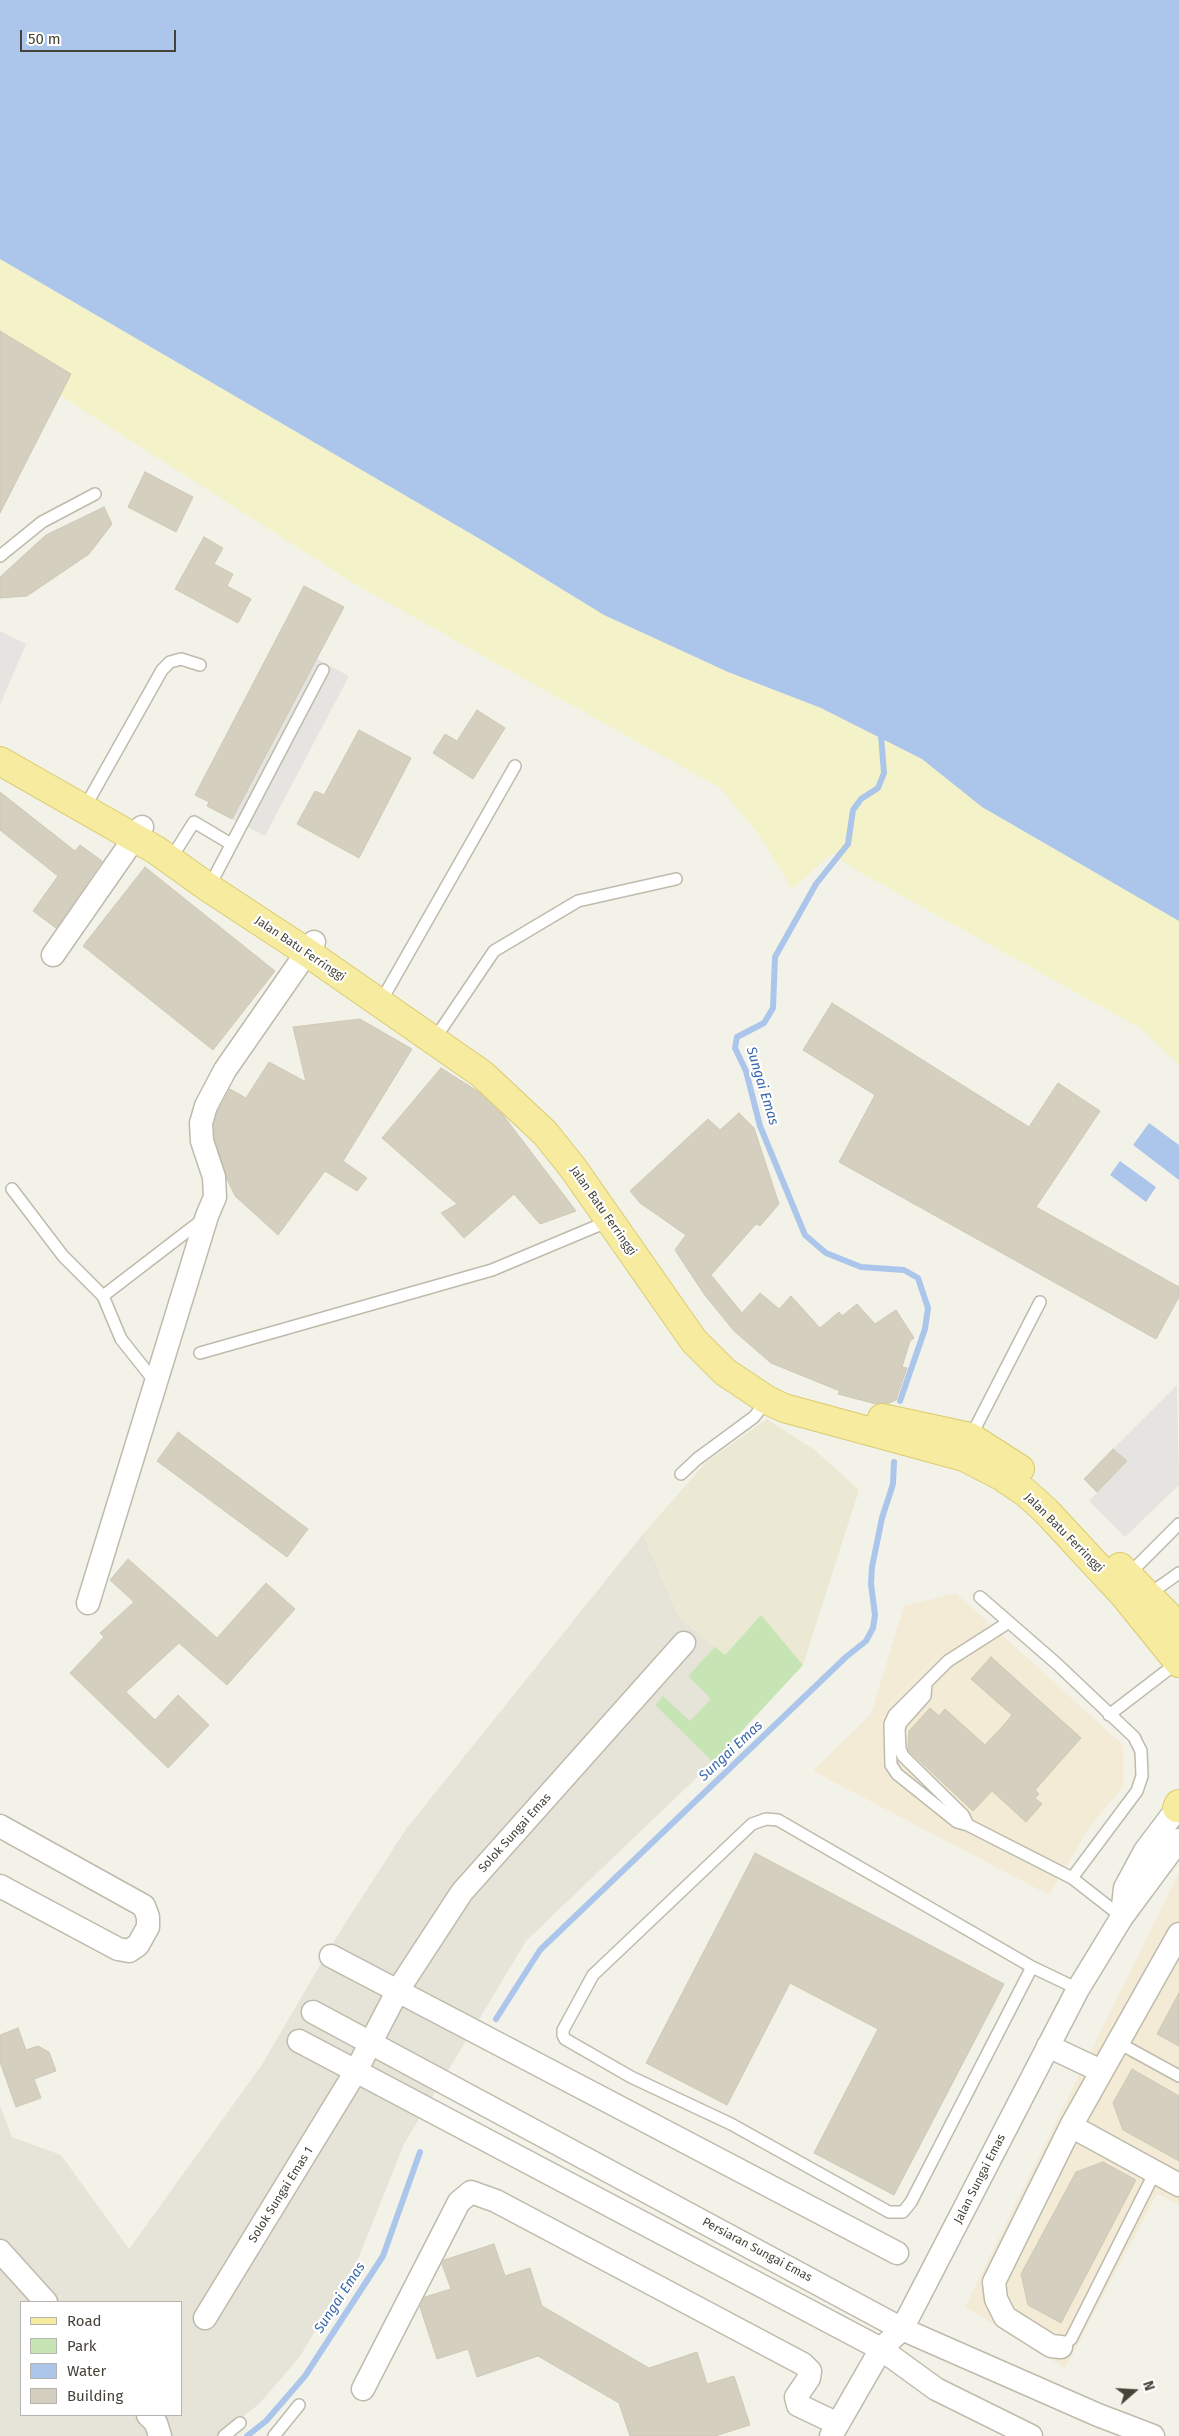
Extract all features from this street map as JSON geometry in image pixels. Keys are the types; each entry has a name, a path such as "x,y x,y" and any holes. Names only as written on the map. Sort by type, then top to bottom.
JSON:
{"main road":[{"name":"Jalan Batu Ferringgi","path":"1,755 139,832 438,1034 545,1133 615,1218 694,1341 725,1372 770,1394 803,1414 967,1447 1010,1460 1065,1506 1133,1588 1178,1662"},
{"name":"Jalan Batu Ferringgi","path":"139,832 177,849 211,882"},
{"name":"Jalan Batu Ferringgi","path":"1133,1588 1179,1627"}],"street":[{"path":"54,955 139,832"},
{"path":"88,1603 157,1385 207,1216 215,1197 214,1177 202,1141 200,1123 206,1106 225,1070 311,948"},
{"name":"Solok Sungai Emas","path":"371,2042 398,1990 462,1892 684,1643"},
{"name":"Jalan Sungai Emas","path":"1122,1917 1125,1888 1145,1850 1178,1806"},
{"path":"0,1826 144,1906 148,1917 148,1927 138,1945 129,1951 118,1949 0,1886"},
{"name":"Jalan Sungai Emas","path":"835,2430 881,2349 902,2329 1078,1989 1122,1917 1179,1840"},
{"path":"1061,2348 1051,2346 1005,2317 996,2299 994,2282 1071,2126 1179,1934"},
{"path":"331,1956 897,2253"},
{"name":"Persiaran Sungai Emas","path":"313,2012 902,2329 1098,2415 1153,2436"},
{"path":"299,2041 881,2349 936,2389 1030,2436"},
{"name":"Solok Sungai Emas 1","path":"205,2318 356,2072 371,2042"},
{"path":"1048,2046 1101,2071"},
{"path":"1071,2126 1179,2185"},
{"path":"363,2389 460,2202 471,2192 496,2201 803,2364 810,2371 809,2378 796,2397 798,2404 835,2430"},
{"path":"0,2251 45,2301"},
{"path":"149,2416 156,2423 160,2436"}],"lane":[{"path":"0,556 42,522 95,494"},
{"path":"88,802 162,670 170,662 181,659 200,665"},
{"path":"211,882 323,670"},
{"path":"383,998 515,766"},
{"path":"177,849 194,822 231,844"},
{"path":"438,1034 494,951 578,901 676,878"},
{"path":"12,1189 63,1256 104,1296 121,1340 157,1385"},
{"path":"104,1296 207,1216"},
{"path":"200,1353 492,1270 615,1218"},
{"path":"967,1447 1040,1302"},
{"path":"681,1474 697,1459 754,1417 770,1394"},
{"path":"1133,1588 1179,1524"},
{"path":"1133,1588 1179,1573"},
{"path":"980,1597 1110,1715 1138,1744 1142,1759 1140,1784 1072,1878"},
{"path":"1008,1622 948,1661 894,1715 890,1724 891,1765 897,1774 957,1822 1072,1878 1122,1917"},
{"path":"1110,1715 1178,1662"},
{"path":"926,1684 925,1696 901,1723 899,1728 900,1748 903,1756 963,1816 968,1826"},
{"path":"1032,1967 911,2202 904,2212 889,2212 731,2124 632,2077 565,2039 563,2035 563,2030 593,1975 752,1824 766,1819 778,1820 1032,1967 1078,1989"},
{"path":"1117,2042 1179,2076"},
{"path":"1061,2348 1071,2339 1155,2172"},
{"path":"274,2436 300,2405"},
{"path":"224,2436 240,2423"}],"shaded area":[{"path":"0,631 26,644 0,705"},
{"path":"317,659 349,676 265,836 232,819"},
{"path":"1177,1385 1179,1485 1125,1537 1089,1501 1127,1461 1113,1449"},
{"path":"767,1419 816,1451 859,1490 803,1665 761,1616 725,1655 715,1647 679,1617 643,1534 706,1462"},
{"path":"643,1534 679,1617 715,1647 725,1655 803,1665 713,1762 526,1941 404,2144 358,2259 299,2358 259,2404 219,2436 0,2436 0,2106 12,2137 61,2155 129,2249 261,2066 339,1933 406,1829"},
{"path":"956,1593 1123,1745 1123,1787 1092,1824 1049,1895 813,1771 871,1714 904,1606"},
{"path":"1179,1872 1179,2205 1157,2194 1065,2368 965,2307"}],"green space":[{"path":"761,1615 803,1665 713,1762 655,1705 663,1696 690,1721 711,1699 688,1676 715,1647 725,1655"}],"sand":[{"path":"0,259 485,542 604,615 728,672 821,708 922,759 982,807 1179,921 1179,1065 1140,1028 854,869 832,853 792,889 759,835 720,788 358,586 0,357"}],"water":[{"path":"0,0 1179,0 1179,921 982,807 922,759 821,708 728,672 604,615 485,542 0,259"},
{"path":"1149,1123 1179,1145 1179,1180 1133,1145"},
{"path":"1120,1161 1156,1187 1146,1202 1110,1175"}],"building":[{"path":"0,331 71,374 0,513"},
{"path":"145,472 193,497 176,532 128,507"},
{"path":"104,507 112,524 89,554 27,596 0,598 0,577 46,535"},
{"path":"204,537 223,548 214,564 233,574 227,586 251,599 238,623 175,589"},
{"path":"304,586 344,607 232,819 207,806 209,802 195,795"},
{"path":"477,710 505,728 473,779 433,753 445,734 457,741"},
{"path":"359,730 411,758 359,858 297,824 315,791 324,795"},
{"path":"0,792 75,851 80,845 102,861 56,928 33,911 58,876 0,830"},
{"path":"145,867 275,971 213,1050 83,946"},
{"path":"832,1003 1029,1127 1058,1083 1100,1111 1036,1207 1179,1287 1179,1297 1156,1339 839,1162 875,1095 803,1050"},
{"path":"360,1019 412,1049 343,1161 367,1178 357,1191 325,1171 278,1235 235,1196 227,1179 215,1139 214,1125 218,1111 230,1089 246,1098 269,1062 306,1082 293,1027"},
{"path":"441,1068 479,1092 503,1115 576,1211 540,1224 514,1194 464,1238 441,1213 457,1204 382,1138"},
{"path":"739,1113 754,1128 779,1204 760,1226 756,1224 711,1275 742,1313 760,1293 779,1309 791,1296 820,1328 839,1312 842,1316 857,1304 875,1324 896,1310 914,1338 910,1341 902,1367 907,1368 896,1400 889,1403 876,1404 838,1394 840,1391 771,1363 734,1331 704,1294 675,1250 686,1235 640,1203 630,1191 708,1119 720,1130"},
{"path":"178,1432 308,1529 287,1557 157,1461"},
{"path":"1113,1449 1127,1461 1097,1492 1084,1479"},
{"path":"128,1559 217,1638 266,1583 295,1609 227,1685 179,1643 126,1692 155,1720 178,1695 209,1725 168,1768 70,1673 104,1637 100,1633 134,1602 110,1580"},
{"path":"991,1657 1081,1738 1035,1790 1039,1794 1035,1798 1042,1804 1026,1822 992,1791 973,1811 908,1750 909,1731 930,1708 939,1716 945,1709 985,1745 1001,1728 1012,1715 971,1679"},
{"path":"755,1853 1004,1984 894,2195 814,2153 878,2029 790,1983 727,2105 646,2063"},
{"path":"1179,1993 1179,2046 1157,2034"},
{"path":"18,2028 26,2050 38,2046 49,2052 56,2071 34,2079 41,2098 16,2107 0,2062 0,2035"},
{"path":"1132,2069 1179,2096 1179,2161 1123,2130 1113,2103"},
{"path":"1103,2162 1136,2180 1061,2323 1028,2305 1021,2274 1076,2172"},
{"path":"494,2244 505,2276 530,2268 542,2306 649,2368 697,2352 707,2384 734,2376 750,2425 715,2436 630,2436 619,2403 538,2356 477,2377 468,2349 437,2359 420,2307 425,2297 451,2289 442,2264 444,2260"}],"waterway":[{"name":"Sungai Emas","path":"881,736 884,773 878,788 861,799 853,810 848,844 816,884 775,957 773,1008 764,1023 737,1037 735,1048 746,1071 760,1126 805,1235 826,1253 861,1267 904,1270 918,1278 928,1308 925,1329 900,1401"},
{"name":"Sungai Emas","path":"496,2019 540,1950 846,1657 866,1641 873,1628 875,1615 871,1584 872,1567 882,1518 893,1484 894,1462"},
{"name":"Sungai Emas","path":"247,2436 266,2421 305,2376 383,2256 420,2152"}]}
